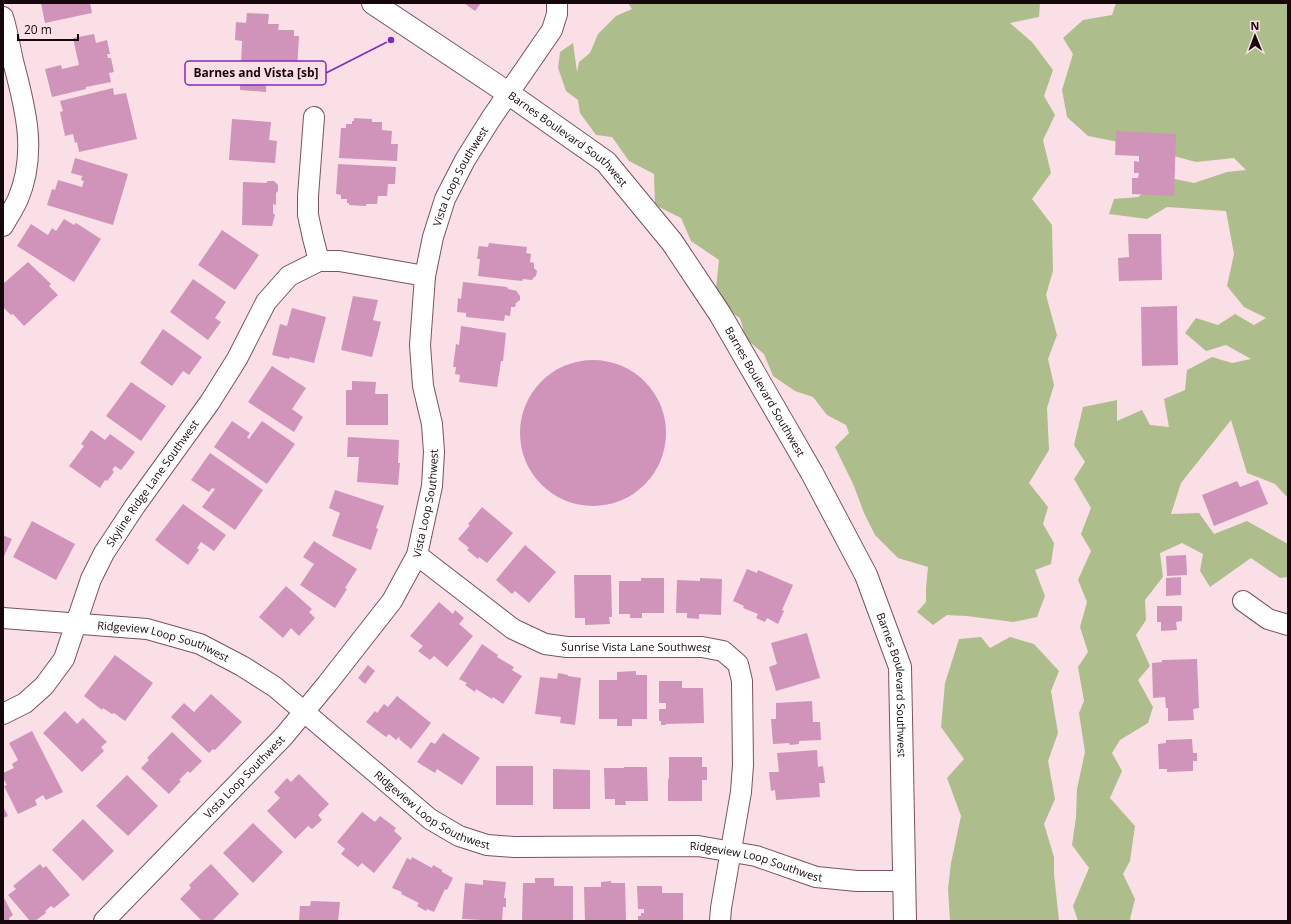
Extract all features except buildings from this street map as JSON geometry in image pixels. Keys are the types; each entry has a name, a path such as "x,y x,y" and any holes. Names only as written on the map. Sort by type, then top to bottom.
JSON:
{"street":[{"name":"Barnes Boulevard Southwest","path":"374,3 508,93 606,162 672,242 720,314 812,473 866,574 900,667 906,921"},
{"name":"Vista Loop Southwest","path":"104,921 284,736 392,601 417,555 432,486 434,452 432,424 424,386 420,345 425,276 433,237 445,199 465,160 508,93 552,30 557,14 557,3"},
{"path":"3,17 22,95 29,138 25,178 18,199 3,226"},
{"path":"314,117 308,215 312,238 319,261"},
{"name":"Skyline Ridge Lane Southwest","path":"3,714 25,702 44,686 64,659 91,579 104,553 135,506 210,402 237,359 266,302 289,276 319,261 339,261 425,276"},
{"name":"Sunrise Vista Lane Southwest","path":"417,555 513,629 545,644 566,647 702,647 723,651 738,664 742,681 744,766 720,921"},
{"path":"1243,601 1268,619 1288,625"},
{"name":"Ridgeview Loop Southwest","path":"3,618 148,628 200,644 242,666 275,687 430,819 459,836 487,845 514,847 698,846 756,856 816,877 857,882 905,881"}],"green space":[{"path":"628,3 1040,3 1039,17 1010,23 1032,42 1053,70 1044,96 1055,115 1043,140 1051,173 1032,199 1052,225 1053,271 1046,295 1057,335 1048,359 1054,385 1047,408 1049,450 1029,483 1048,507 1043,524 1054,543 1051,564 1035,570 1045,596 1037,617 1013,622 947,615 933,625 917,612 926,602 928,567 898,558 875,535 835,447 849,433 846,425 827,415 813,397 795,391 773,376 764,354 746,339 740,318 720,305 716,288 719,260 691,241 681,218 655,205 654,174 629,161 612,137 596,135 580,113 578,100 566,91 558,68 560,52 573,43 577,72 579,62 590,53 598,34 616,16 632,9"},
{"path":"1116,3 1288,3 1288,498 1275,484 1247,473 1231,420 1181,483 1171,514 1199,513 1214,534 1247,521 1288,544 1288,577 1280,578 1251,558 1210,587 1200,571 1203,554 1182,543 1160,553 1163,577 1145,600 1146,620 1136,635 1150,666 1138,680 1153,707 1148,723 1120,740 1112,753 1122,771 1110,798 1135,826 1130,861 1123,874 1135,899 1130,919 1132,921 1078,921 1073,906 1089,868 1072,845 1076,817 1077,789 1085,752 1079,713 1084,701 1078,667 1088,652 1080,627 1087,602 1078,580 1091,551 1081,534 1091,508 1074,479 1085,462 1074,445 1083,407 1117,400 1117,421 1142,410 1150,425 1169,427 1164,399 1185,390 1187,370 1212,357 1232,363 1251,359 1226,345 1206,351 1185,333 1196,318 1218,325 1235,314 1254,325 1266,318 1244,307 1227,286 1234,254 1226,211 1167,207 1147,219 1109,214 1114,199 1138,197 1165,177 1194,183 1227,172 1246,170 1234,158 1196,162 1129,144 1088,136 1067,117 1062,90 1073,54 1063,38 1083,20 1112,15"},
{"path":"981,637 990,648 1010,637 1034,644 1059,671 1051,691 1058,733 1048,761 1055,799 1044,824 1054,857 1054,874 1059,921 950,921 948,889 951,863 961,816 947,778 964,759 941,727 945,683 959,639"}],"place":[{"name":"Barnes and Vista [sb]","path":"391,40"}]}
